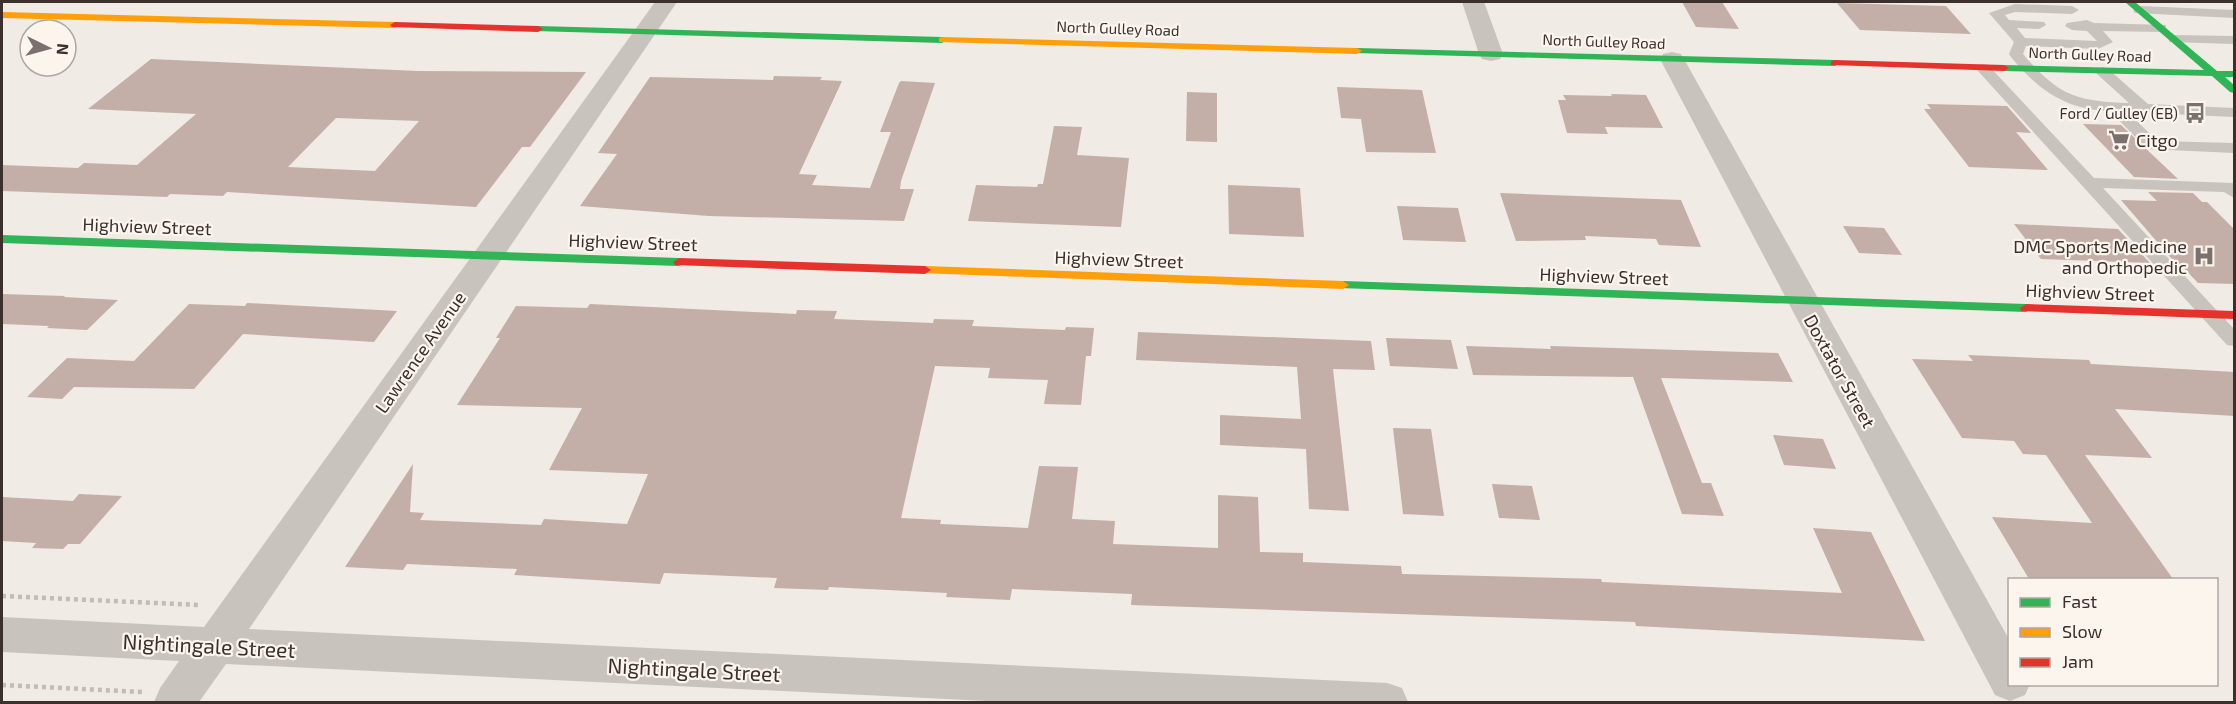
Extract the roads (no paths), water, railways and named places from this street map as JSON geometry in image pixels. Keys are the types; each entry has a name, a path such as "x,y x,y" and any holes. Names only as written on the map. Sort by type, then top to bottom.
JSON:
{"street":[{"name":"Lawrence Avenue","path":"160,698 215,646 666,2"},
{"path":"1473,2 1491,54"},
{"path":"2135,6 2235,90"},
{"name":"North Gulley Road","path":"2,15 2235,74"},
{"name":"Doxtator Street","path":"1672,59 2008,679"},
{"name":"Highview Street","path":"2,239 2235,315"},
{"name":"Nightingale Street","path":"2,635 215,646 948,692 1387,702"},
{"name":"Doxtator Street","path":"2012,686 2020,702"}],"lane":[{"path":"2068,6 2106,42 2098,45 2021,42 1996,13 2015,8 2068,6"},
{"path":"2135,6 2235,14"},
{"path":"2006,24 2039,25"},
{"path":"2072,26 2161,28"},
{"path":"2174,39 2235,40"},
{"path":"2021,42 2016,54 2028,69 2071,103 2115,108 2235,112"},
{"path":"1983,68 2235,340"},
{"path":"2102,71 2145,109"},
{"path":"2115,108 2152,146 2235,148"},
{"path":"2090,183 2229,187 2235,193"}],"place":[{"name":"Ford / Gulley (EB)","path":"2195,113"},
{"name":"Citgo","path":"2119,140"},
{"name":"DMC Sports Medicine and Orthopedic","path":"2204,256"}]}
